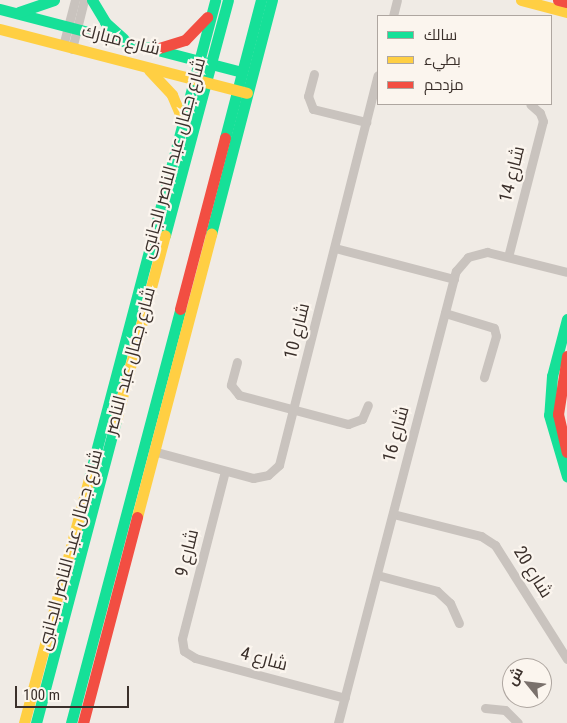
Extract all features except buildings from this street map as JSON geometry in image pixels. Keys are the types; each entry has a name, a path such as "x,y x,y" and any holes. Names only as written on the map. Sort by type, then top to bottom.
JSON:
{"main road":[{"path":"13,12 34,10 54,0"},
{"path":"92,0 105,22 128,42"},
{"name":"شارع جمال عبد الناصر","path":"91,490 139,307 206,83 228,0"},
{"name":"شارع جمال عبد الناصر","path":"72,723 242,92 241,72 261,0"},
{"path":"83,723 242,92 272,0"},
{"path":"521,0 567,12"},
{"path":"558,0 567,2"},
{"path":"153,49 185,40 202,25 214,3"},
{"name":"شارع جمال عبد الناصر الجانبى","path":"139,307 183,121 214,3"},
{"name":"شارع مبارك","path":"0,9 241,72"},
{"name":"شارع مبارك","path":"0,29 147,69 242,92"},
{"path":"147,69 167,88 183,121"},
{"path":"567,319 552,376 549,415 553,438 567,476"},
{"path":"567,356 558,414 567,452"},
{"name":"شارع جمال عبد الناصر الجانبى","path":"24,723 44,670 91,490"},
{"path":"36,723 44,670"}],"street":[{"path":"68,47 75,0"},
{"path":"72,28 84,0"},
{"path":"393,15 397,0"},
{"path":"314,74 308,96 313,109 366,122"},
{"name":"شارع 10","path":"153,451 253,478 273,472 281,460 377,79"},
{"name":"شارع 14","path":"508,257 542,122 540,113 531,105"},
{"path":"335,248 454,279"},
{"name":"شارع 16","path":"338,723 454,279 459,266 472,255 487,252 567,272"},
{"path":"445,313 494,328 496,336 484,377"},
{"path":"237,362 231,385 234,393 352,424 362,418 368,405"},
{"name":"شارع 9","path":"182,643 226,471"},
{"name":"شارع 20","path":"393,514 481,536 495,545 567,659"},
{"path":"377,575 437,591 450,603 459,623"},
{"name":"شارع 4","path":"182,643 192,657 345,698"},
{"path":"485,708 505,710 518,723"}],"traffic: fast":[{"path":"19,12 54,0"},
{"path":"92,0 105,22 124,39"},
{"path":"89,478 215,0"},
{"path":"165,235 228,0"},
{"path":"225,138 261,0"},
{"path":"211,234 272,0"},
{"path":"0,9 241,72"},
{"path":"71,723 180,309"},
{"path":"567,319 552,376 549,415 567,476"},
{"path":"36,723 116,420"}],"traffic: slow":[{"path":"521,0 567,12"},
{"path":"0,29 247,93"},
{"path":"149,70 172,95 183,121"},
{"path":"137,517 211,234"},
{"path":"116,420 165,235"},
{"path":"24,723 89,478"}],"traffic: jam":[{"path":"558,0 567,2"},
{"path":"159,48 185,40 207,17"},
{"path":"180,309 225,138"},
{"path":"567,356 558,414 567,452"},
{"path":"83,723 137,517"}]}
